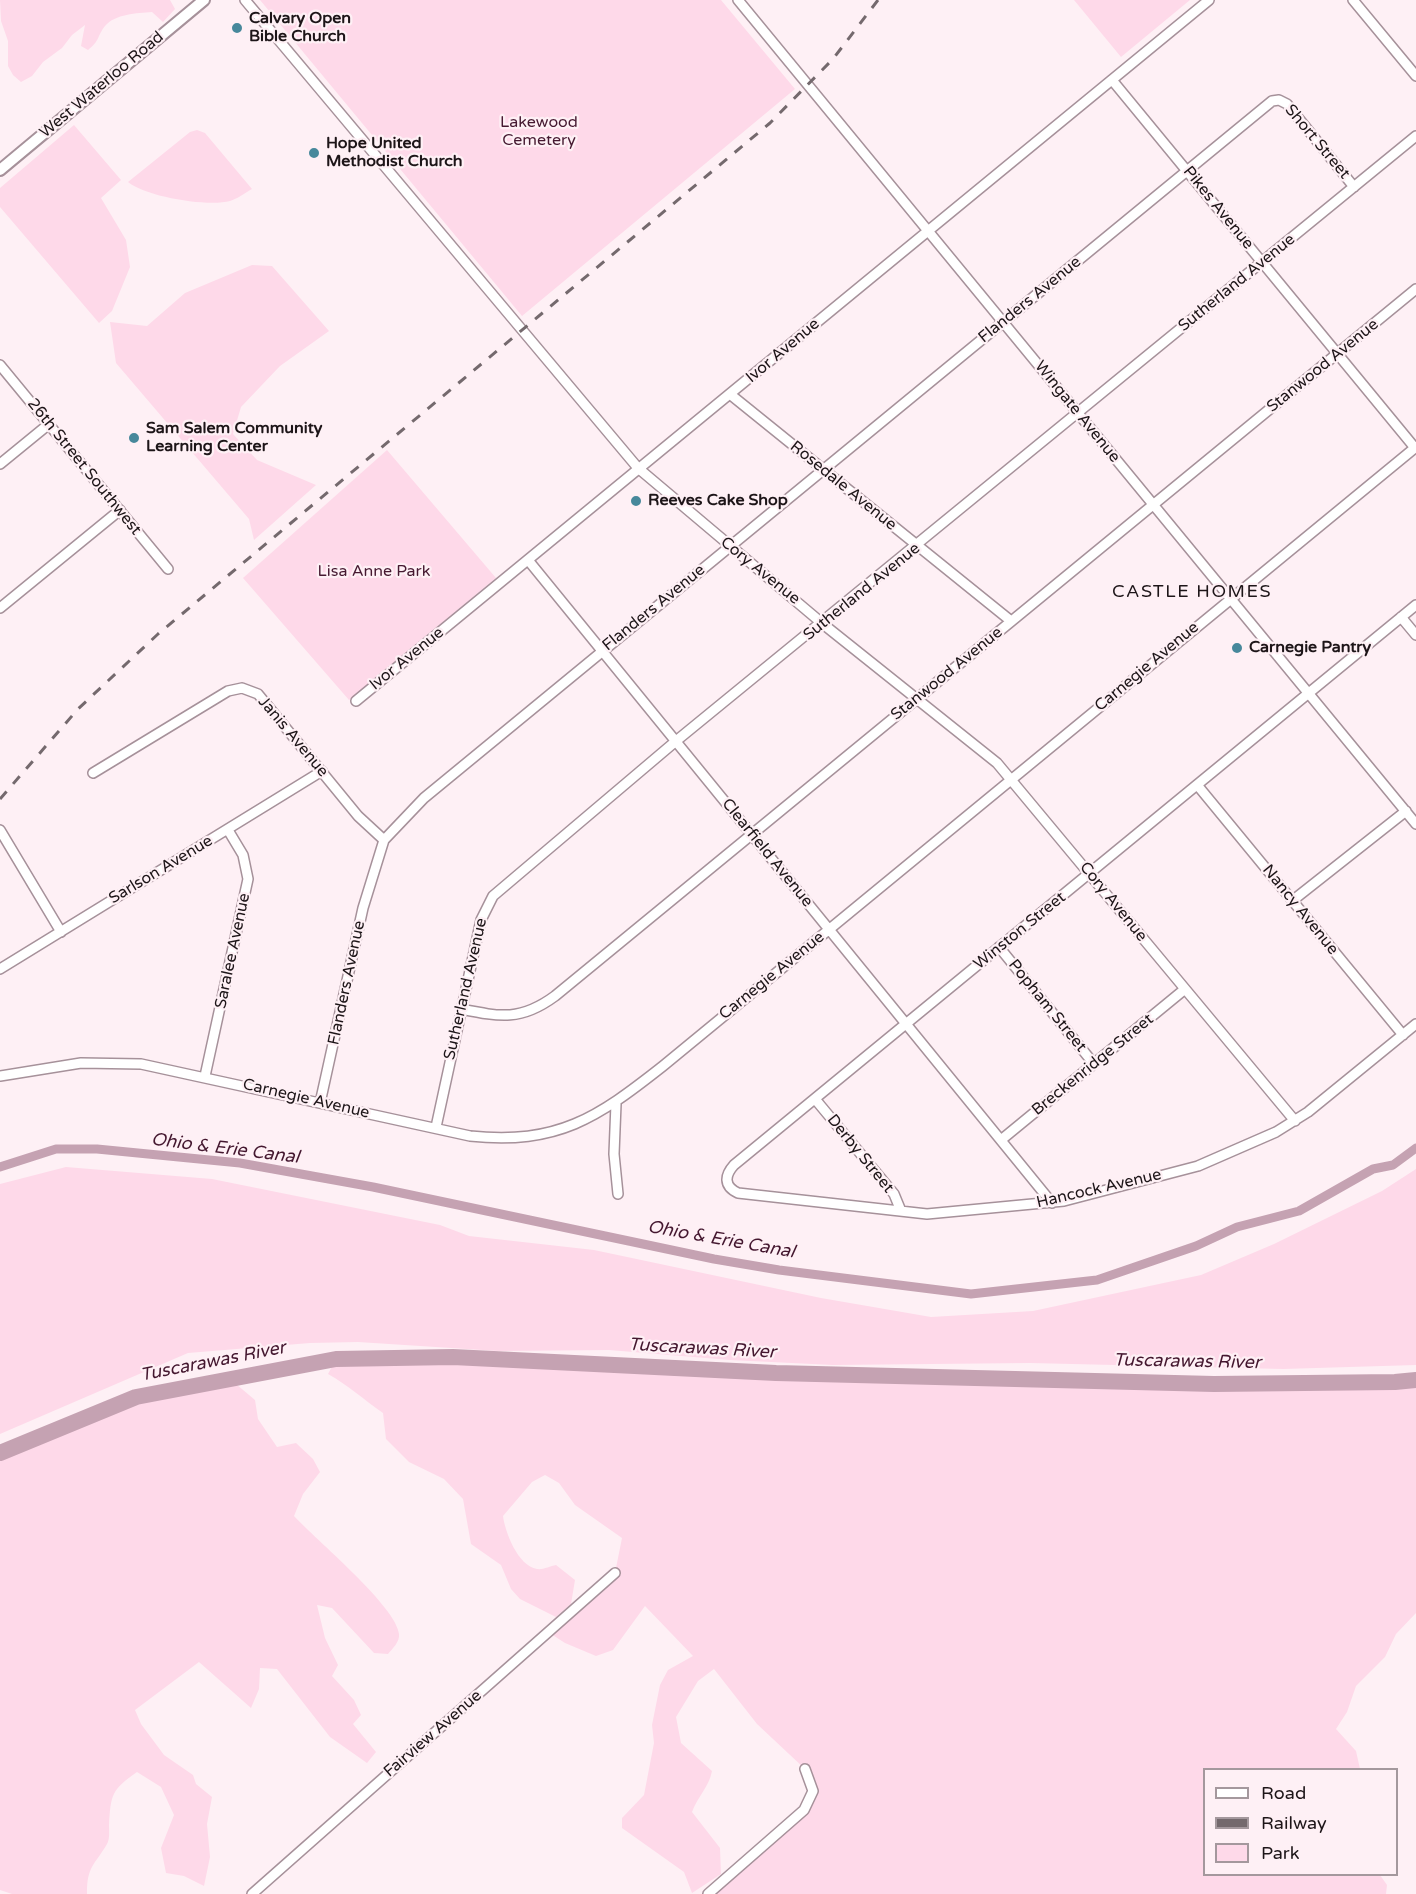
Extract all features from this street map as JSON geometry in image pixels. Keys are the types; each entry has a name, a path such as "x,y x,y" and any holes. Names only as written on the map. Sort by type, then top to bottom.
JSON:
{"main road":[{"name":"West Waterloo Road","path":"0,170 204,0"}],"street":[{"name":"Cory Avenue","path":"245,0 638,468 729,547 997,763 1295,1122"},
{"name":"Wingate Avenue","path":"738,0 1416,824"},
{"name":"Ivor Avenue","path":"356,700 638,468 731,395 1209,0"},
{"path":"1353,0 1416,76"},
{"name":"Pikes Avenue","path":"1112,80 1415,447"},
{"name":"Flanders Avenue","path":"320,1102 363,908 384,840 424,798 1272,101 1279,100"},
{"name":"Short Street","path":"1279,100 1287,104 1354,187"},
{"name":"Sutherland Avenue","path":"436,1127 481,921 492,896 676,741 823,624 1416,136"},
{"name":"Stanwood Avenue","path":"461,1009 501,1016 525,1013 539,1008 1416,289"},
{"name":"26th Street Southwest","path":"0,364 168,569"},
{"name":"Rosedale Avenue","path":"731,395 1011,621"},
{"path":"0,464 49,424"},
{"name":"Carnegie Avenue","path":"0,1076 57,1065 100,1062 141,1064 205,1076 470,1136 521,1137 573,1125 615,1104 1415,447"},
{"path":"0,608 120,510"},
{"name":"Clearfield Avenue","path":"528,560 1052,1203"},
{"name":"Winston Street","path":"734,1165 1416,605"},
{"path":"1401,617 1416,635"},
{"name":"Janis Avenue","path":"93,773 228,691 242,688 258,694 358,816 384,840"},
{"name":"Sarlson Avenue","path":"0,969 322,771"},
{"name":"Nancy Avenue","path":"1198,786 1403,1035"},
{"path":"1292,902 1406,811"},
{"path":"0,830 61,932"},
{"name":"Saralee Avenue","path":"205,1076 248,879 243,855 228,830"},
{"name":"Popham Street","path":"999,947 1094,1064"},
{"name":"Breckenridge Street","path":"1001,1140 1185,989"},
{"name":"Hancock Avenue","path":"734,1165 726,1180 729,1187 738,1193 937,1214 1052,1203 1198,1166 1295,1122 1416,1024"},
{"name":"Derby Street","path":"815,1099 894,1194 901,1211"},
{"path":"615,1104 614,1154 618,1194"},
{"name":"Fairview Avenue","path":"252,1894 615,1573"},
{"path":"708,1894 804,1810 813,1791 805,1769"}],"green space":[{"path":"0,0 170,0 175,9 163,22 152,12 114,19 105,26 95,44 88,50 81,46 85,25 72,35 62,48 43,62 32,76 21,82 8,66 8,41 1,21"},
{"name":"Lakewood Cemetery","path":"260,0 721,0 795,89 522,316"},
{"path":"1074,0 1190,0 1121,57"},
{"path":"74,125 121,180 101,198 126,240 130,267 112,311 99,323 0,207 0,188"},
{"path":"197,130 205,133 252,189 230,201 207,203 162,196 128,182 190,132"},
{"path":"252,265 272,266 329,331 280,366 241,407 233,434 257,460 316,485 254,540 249,519 116,363 110,322 147,326 185,293"},
{"name":"Lisa Anne Park","path":"387,450 496,578 349,700 243,578"},
{"path":"66,1167 212,1179 440,1225 469,1236 594,1250 821,1298 931,1317 1033,1311 1201,1275 1274,1244 1382,1191 1416,1169 1416,1365 1283,1369 1030,1363 833,1365 730,1360 609,1350 498,1351 358,1342 310,1343 188,1353 0,1434 0,1184"},
{"path":"336,1359 1214,1384 1416,1380 1416,1613 1396,1634 1385,1657 1356,1686 1347,1712 1336,1729 1356,1751 1360,1768 1203,1768 1203,1876 1381,1876 1387,1885 1386,1894 708,1894 799,1815 811,1796 805,1769 757,1724 714,1669 698,1681 676,1717 681,1743 712,1771 692,1812 720,1848 721,1874 692,1893 684,1872 622,1828 622,1818 644,1795 654,1743 652,1725 660,1685 668,1670 693,1656 645,1606 613,1650 596,1656 565,1643 548,1632 615,1573 622,1538 575,1505 559,1483 545,1475 532,1482 503,1516 506,1531 518,1555 530,1567 539,1569 556,1565 575,1580 571,1604 556,1617 520,1599 511,1589 501,1565 471,1544 463,1499 444,1479 409,1462 386,1439 383,1413 328,1374"},
{"path":"230,1379 255,1400 258,1419 277,1447 296,1443 313,1459 320,1472 303,1494 294,1516 354,1574 385,1607 395,1622 399,1634 395,1645 388,1654 374,1653 332,1608 317,1605 325,1638 338,1665 332,1676 354,1700 361,1715 353,1724 376,1752 367,1763 330,1737 277,1669 260,1668 259,1689 251,1708 199,1662 135,1710 141,1724 164,1755 193,1775 196,1784 212,1797 207,1824 210,1857 204,1886 184,1876 166,1873 161,1848 174,1815 161,1787 137,1772 114,1794 109,1840 90,1872 87,1894 12,1894 0,1890 0,1453 136,1397"}],"waterway":[{"name":"Ohio & Erie Canal","path":"0,1167 56,1149 97,1149 240,1163 373,1187 714,1259 779,1270 971,1294 1097,1280 1196,1246 1237,1227 1299,1211 1373,1169 1393,1165 1416,1148"},
{"name":"Tuscarawas River","path":"0,1453 136,1397 336,1359 453,1357 776,1373 1214,1384 1416,1380"}],"railway":[{"path":"0,799 78,709 158,634 770,123 833,59 878,0"}],"place":[{"name":"Calvary Open Bible Church","path":"237,28"},
{"name":"Hope United Methodist Church","path":"314,153"},
{"name":"Sam Salem Community Learning Center","path":"134,438"},
{"name":"Reeves Cake Shop","path":"636,501"},
{"name":"Carnegie Pantry","path":"1237,648"}],"district":[{"name":"CASTLE HOMES","path":"1192,592"}]}
